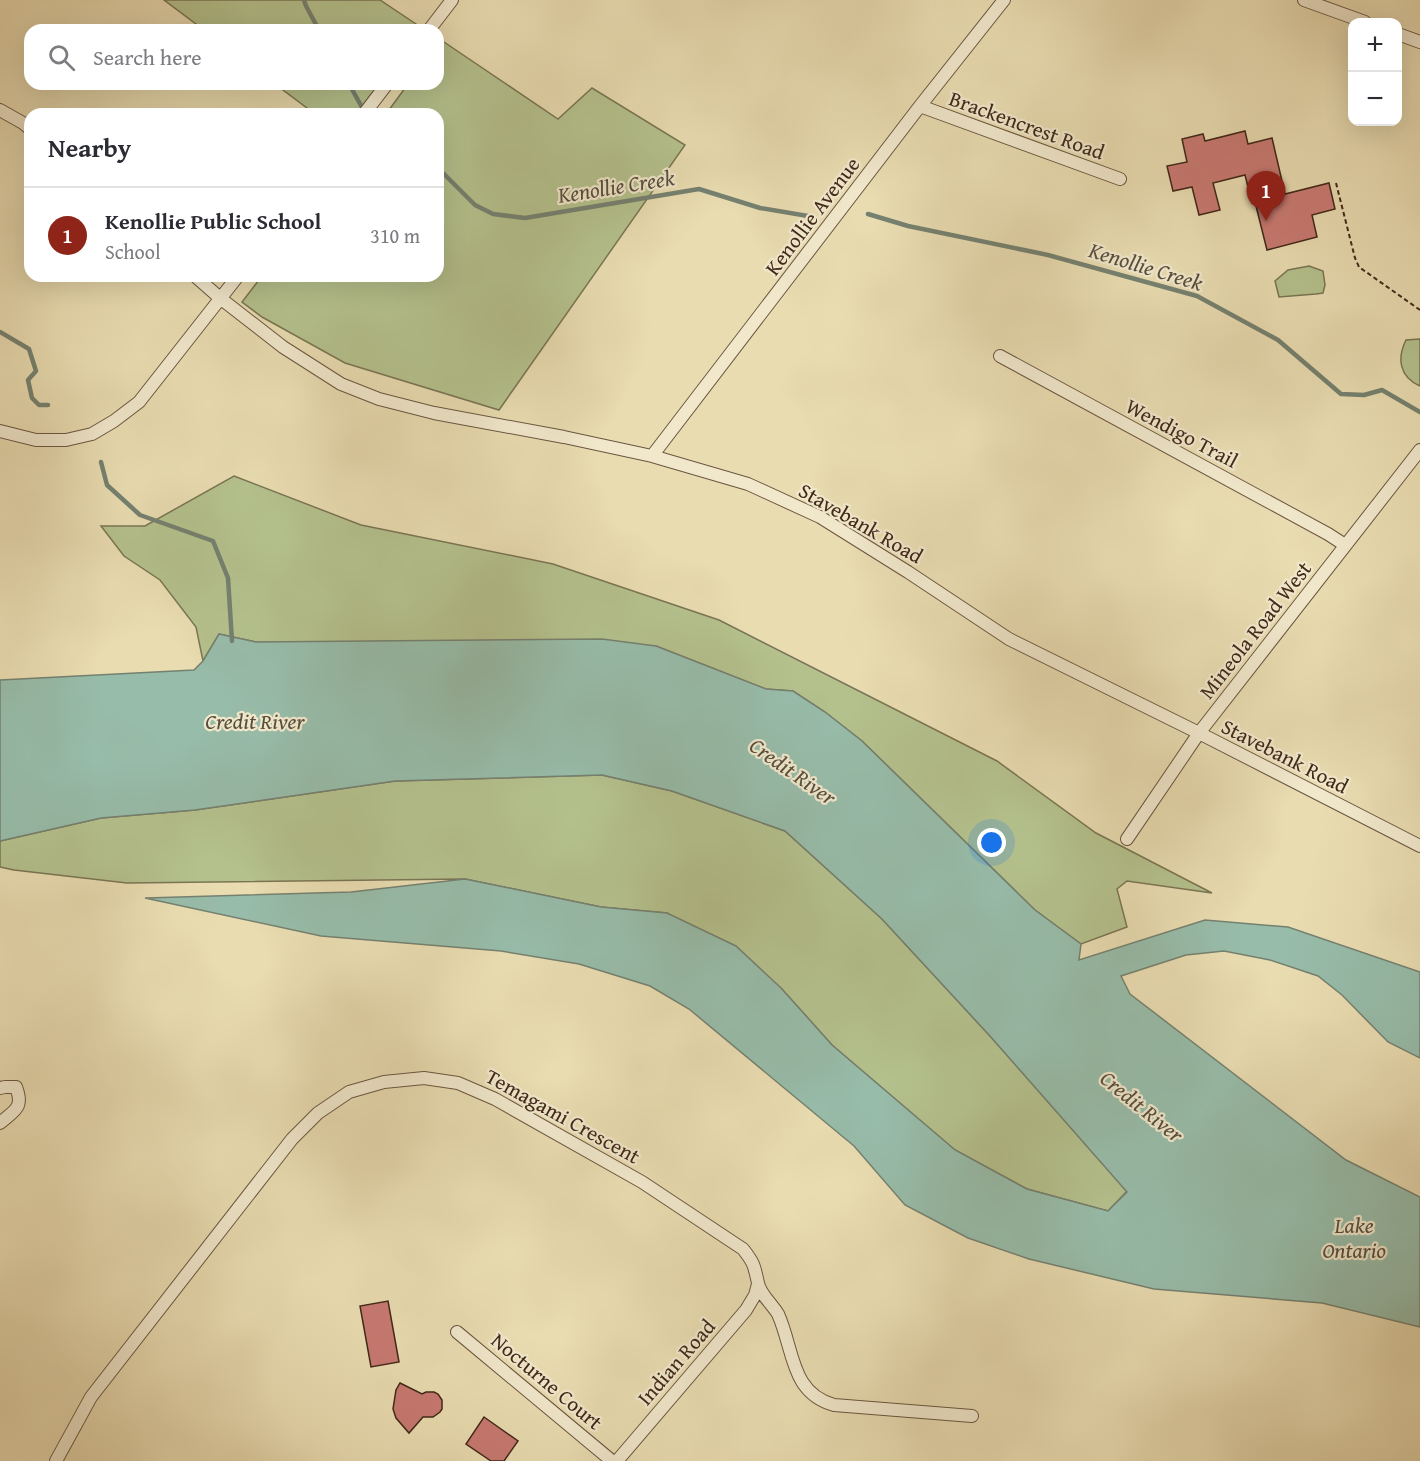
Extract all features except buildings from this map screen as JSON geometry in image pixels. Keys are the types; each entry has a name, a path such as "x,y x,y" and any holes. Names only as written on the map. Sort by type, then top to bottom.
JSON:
{"street":[{"path":"434,24 452,0"},
{"name":"Kenollie Avenue","path":"652,456 1004,0"},
{"path":"1304,0 1354,18"},
{"path":"1402,35 1420,42"},
{"path":"369,108 382,90"},
{"name":"Brackencrest Road","path":"920,106 1120,179"},
{"path":"0,110 24,124"},
{"name":"Stavebank Road","path":"202,282 283,347 341,384 379,399 434,413 652,456 748,484 820,518 908,572 1009,639 1420,846"},
{"path":"0,431 36,440 66,440 92,434 114,422 138,402 233,282"},
{"name":"Wendigo Trail","path":"1000,356 1345,545"},
{"name":"Mineola Road West","path":"1127,838 1198,733 1420,450"},
{"name":"Temagami Crescent","path":"56,1461 91,1397 292,1139 318,1113 349,1092 384,1082 424,1078 458,1083 495,1099 642,1182 743,1249 754,1262 758,1284 778,1314 798,1376 813,1394 826,1403 972,1416"},
{"path":"0,1088 16,1087 20,1097 17,1109 0,1123"},
{"name":"Indian Road","path":"614,1461 746,1310 755,1295 758,1284"},
{"name":"Nocturne Court","path":"457,1332 614,1461"}],"path":[{"path":"1336,183 1359,267 1420,310"}],"shaded area":[{"path":"164,0 380,0 416,24 196,24"},
{"path":"444,42 558,119 592,88 685,145 499,410 345,363 262,317 242,302 257,282 444,282 444,108 390,108 404,90 444,90"},
{"path":"283,90 374,90 361,108 307,108"},
{"path":"1309,266 1323,271 1325,285 1323,293 1279,297 1275,281 1288,270"},
{"path":"1420,339 1420,386 1408,378 1404,372 1401,354 1406,340"},
{"path":"234,476 361,525 553,564 719,620 997,761 1096,833 1212,893 1127,881 1117,889 1127,927 1081,944 1035,910 862,741 825,712 793,691 766,689 656,646 256,642 219,634 203,661 196,627 160,580 124,556 101,526 145,526"},
{"path":"602,775 672,791 785,831 882,919 990,1036 1127,1191 1108,1211 1027,1189 955,1150 832,1045 781,988 667,913 601,907 465,879 127,883 0,867 0,841 101,818 195,810 395,781"}],"water":[{"name":"Credit River","path":"219,634 256,642 602,639 656,646 766,689 793,691 825,712 862,741 1035,910 1081,944 1079,960 1205,920 1288,927 1420,972 1420,1058 1388,1042 1342,995 1318,976 1270,960 1224,951 1186,955 1121,976 1130,994 1346,1160 1420,1197 1420,1327 1322,1303 1154,1289 1029,1259 968,1238 905,1205 854,1146 689,1009 650,986 579,964 501,951 321,936 145,898 351,892 465,879 601,907 667,913 736,946 781,988 832,1045 955,1150 1027,1189 1108,1211 1127,1192 990,1036 882,919 785,831 672,791 602,775 395,781 195,810 101,818 0,841 0,680 194,670 203,661"}],"waterway":[{"name":"Kenollie Creek","path":"304,0 316,24"},
{"name":"Kenollie Creek","path":"352,90 362,108"},
{"name":"Kenollie Creek","path":"444,174 475,205 493,214 525,218 699,189 760,208 814,217"},
{"name":"Kenollie Creek","path":"868,214 908,226 1048,255 1197,296 1278,340 1341,394 1364,395 1382,390 1420,412"},
{"path":"0,332 29,349 36,371 28,380 32,398 39,405 48,405"},
{"path":"101,462 107,485 140,515 213,541 228,578 232,641"}],"place":[{"name":"Kenollie Public School","path":"1266,221"}],"water label":[{"name":"Lake Ontario","path":"1354,1238"}]}
